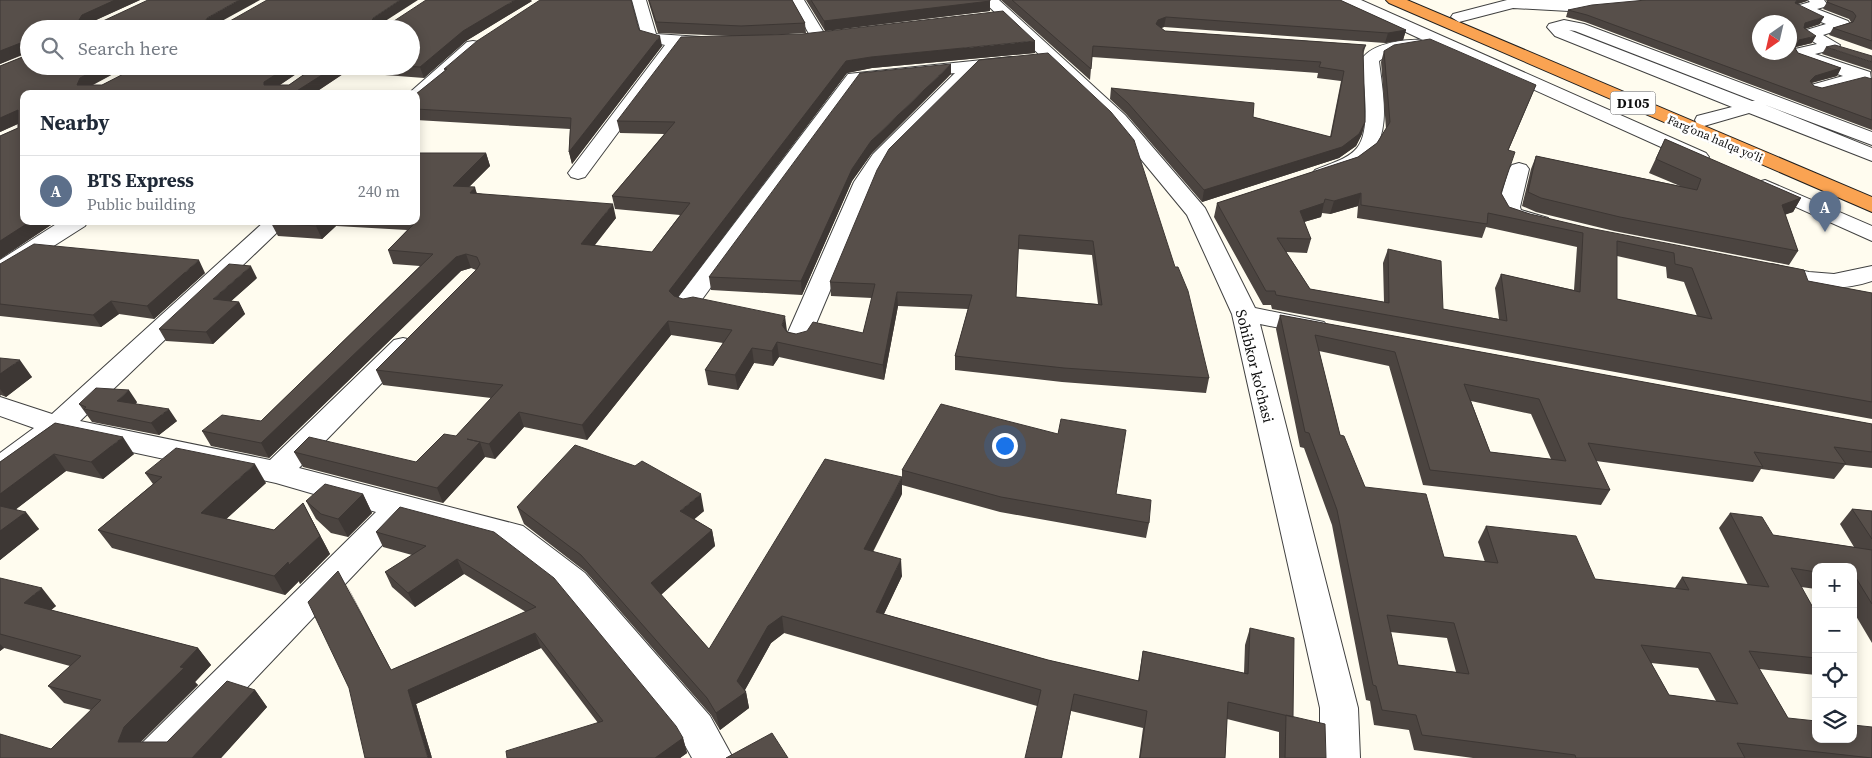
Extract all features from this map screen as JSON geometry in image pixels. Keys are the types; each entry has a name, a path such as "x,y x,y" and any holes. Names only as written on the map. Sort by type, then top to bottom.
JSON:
{"highway":[{"name":"Farg‘ona halqa yo‘li","path":"1394,0 1872,205"},
{"name":"Farg‘ona halqa yo‘li","path":"1418,0 1872,190"}],"street":[{"path":"639,0 649,37 656,40 729,43"},
{"path":"797,0 827,37 802,40"},
{"path":"1348,0 1712,163"},
{"path":"1459,17 1477,6 1527,2 1569,6 1643,0"},
{"path":"1816,0 1820,4 1801,9 1842,24 1809,34 1848,50"},
{"name":"Sohibkor ko'chasi","path":"994,11 1052,58 1118,119 1206,210 1245,314 1258,376 1339,708 1340,758"},
{"path":"1872,139 1775,100 1578,27 1555,27 1562,33 1872,155"},
{"path":"1356,48 1385,50 1474,35"},
{"path":"420,91 454,61 488,36"},
{"path":"578,172 677,41"},
{"path":"1832,45 1801,53 1802,55 1868,77"},
{"path":"1303,180 1347,164 1365,151 1374,134 1370,59 1385,50"},
{"path":"686,304 798,156 854,78 1052,58"},
{"path":"798,339 865,182 880,158 973,65"},
{"path":"1817,89 1868,77"},
{"path":"1704,120 1775,100"},
{"path":"1518,169 1510,207 1513,214 1564,229"},
{"path":"1748,179 1872,234"},
{"path":"0,270 71,225"},
{"path":"0,468 57,426 274,225"},
{"path":"1752,268 1831,282 1848,282 1872,274"},
{"path":"1245,314 1343,332"},
{"path":"276,472 424,325"},
{"path":"0,406 57,426 276,472 400,508 511,535 573,582 696,728 713,758"},
{"path":"154,758 400,508"}],"building":[{"path":"0,0 115,0 82,15 79,20 20,20 20,43 0,51"},
{"path":"148,0 239,0 206,20 105,20"},
{"path":"267,0 400,0 372,20 232,20"},
{"path":"426,0 515,0 463,31 420,67 420,20 396,20"},
{"path":"540,0 631,0 639,30 660,36 569,152 571,118 420,109 420,91 477,41"},
{"path":"649,0 792,0 805,23 741,26 656,22"},
{"path":"811,0 990,0 990,1 824,21"},
{"path":"1012,0 1340,0 1406,30 1388,33 1166,17 1158,20 1156,24 1165,31 1366,45 1363,49 1365,122 1359,134 1342,147 1204,190 1128,103 1111,88 1254,103 1253,117 1331,137 1344,71 1319,67 1321,62 1093,46 1091,69"},
{"path":"1646,0 1797,0 1795,3 1824,17 1805,23 1804,28 1816,36 1799,40 1797,44 1797,15 1752,15 1752,60 1797,60 1797,51 1841,68 1815,76 1810,81 1814,86 1822,88 1865,77 1872,79 1872,120 1587,15 1568,10 1592,5"},
{"path":"1829,0 1872,0 1872,41 1833,28 1853,22 1856,16 1853,12 1827,2"},
{"path":"1003,11 1035,41 846,61 669,291 674,296 683,299 693,297 785,316 782,325 787,332 796,334 807,331 813,322 863,333 875,284 830,282 877,170 889,149 979,60 1048,53 1111,112 1134,140 1175,267 1178,267 1188,291 1209,378 1064,368 955,356 972,295 897,292 883,365 777,342 772,351 752,348 735,375 705,370 732,330 668,321 582,425 519,412 489,444 467,439 480,442 437,488 294,452 309,437 416,462 444,434 456,436 503,385 376,370 477,269 480,264 477,257 466,254 456,257 261,443 202,431 222,415 261,421 433,254 388,250 413,225 420,225 420,153 486,153 453,186 475,187 470,193 613,204 581,244 652,252 690,203 612,196 675,122 617,121 681,37 802,34","holes":["1019,235 1093,241 1102,305 1016,297"]},
{"path":"1430,39 1536,85 1508,150 1515,152 1501,193 1509,207 1589,228 1804,270 1808,281 1872,293 1872,402 1276,295 1275,291 1266,291 1217,203 1358,157 1377,143 1390,122 1384,51 1394,45","holes":["1361,193 1361,205 1487,224 1488,213 1583,233 1580,292 1501,274 1507,321 1443,309 1441,261 1388,249 1389,303 1310,289 1277,238 1311,239 1300,211 1324,203 1325,199 1334,201","1617,241 1674,253 1675,264 1692,268 1712,319 1617,299"]},
{"path":"1835,45 1872,56 1872,62 1826,47"},
{"path":"20,58 20,75 86,75 80,78 77,85 102,85 121,75 275,75 264,82 264,85 289,85 303,75 322,75 298,90 20,90 20,225 25,225 0,241 0,136 18,128 18,110 0,118 0,66"},
{"path":"951,64 871,141 852,169 801,281 709,277 860,73"},
{"path":"1665,139 1801,198 1782,205 1798,251 1620,217 1541,198 1528,192 1536,156 1697,190 1701,179 1656,159"},
{"path":"34,244 199,260 147,306 111,301 93,315 0,304 0,264"},
{"path":"229,264 251,266 213,299 239,302 206,332 159,329"},
{"path":"1280,315 1872,424 1872,452 1834,447 1846,464 1754,452 1763,467 1588,443 1610,490 1430,470 1395,352 1315,335 1340,435 1344,436 1365,487 1426,494 1444,557 1498,563 1486,526 1576,536 1595,579 1689,590 1682,577 1769,587 1730,513 1762,517 1773,535 1872,550 1872,604 1857,580 1857,563 1812,563 1812,571 1791,568 1812,606 1812,658 1749,651 1788,718 1812,721 1812,743 1857,743 1857,725 1872,727 1872,758 1737,743 1745,758 1576,758 1575,755 1422,735 1416,715 1382,710 1376,686 1373,685 1337,510 1309,433 1305,432","holes":["1464,384 1539,399 1566,461 1490,452","1387,615 1454,623 1469,674 1398,665","1641,645 1710,653 1738,704 1669,695"]},
{"path":"0,358 20,360 0,374"},
{"path":"96,388 129,390 117,401 169,409 151,423 84,409 86,407 79,404"},
{"path":"941,404 1058,434 1061,419 1126,430 1116,494 1151,500 1149,523 1001,497 902,470"},
{"path":"55,423 123,437 91,462 54,454 0,494 0,462"},
{"path":"575,445 635,466 642,461 701,494 680,511 712,530 651,583 709,649 825,459 902,477 864,549 901,559 876,612 1048,660 1139,681 1143,651 1248,674 1250,628 1294,638 1293,717 1228,702 1225,758 1140,758 1147,711 1074,694 1061,758 1025,758 1041,690 782,616 768,626 737,681 746,692 716,713 707,698 581,555 517,507"},
{"path":"176,448 255,464 201,513 274,530 303,503 320,536 289,565 288,562 274,576 98,530 162,477 145,473"},
{"path":"325,484 363,494 338,519 321,514 306,501"},
{"path":"0,506 26,512 0,531"},
{"path":"400,507 494,532 554,578 676,726 683,738 655,758 507,758 506,751 603,721 535,633 408,690 428,758 365,758 349,688 308,602 338,571 391,670 536,607 457,559 408,593 385,572 426,546 376,532"},
{"path":"1852,509 1872,511 1872,539"},
{"path":"0,578 42,588 24,603 198,648 180,667 184,668 124,727 118,742 167,742 227,681 255,690 192,758 0,758 0,734 51,749 101,700 48,686 81,656 0,634"},
{"path":"1286,715 1325,724 1326,758 1285,758"},
{"path":"772,733 788,758 726,758"}],"place":[{"name":"BTS Express","path":"1825,232"}]}
